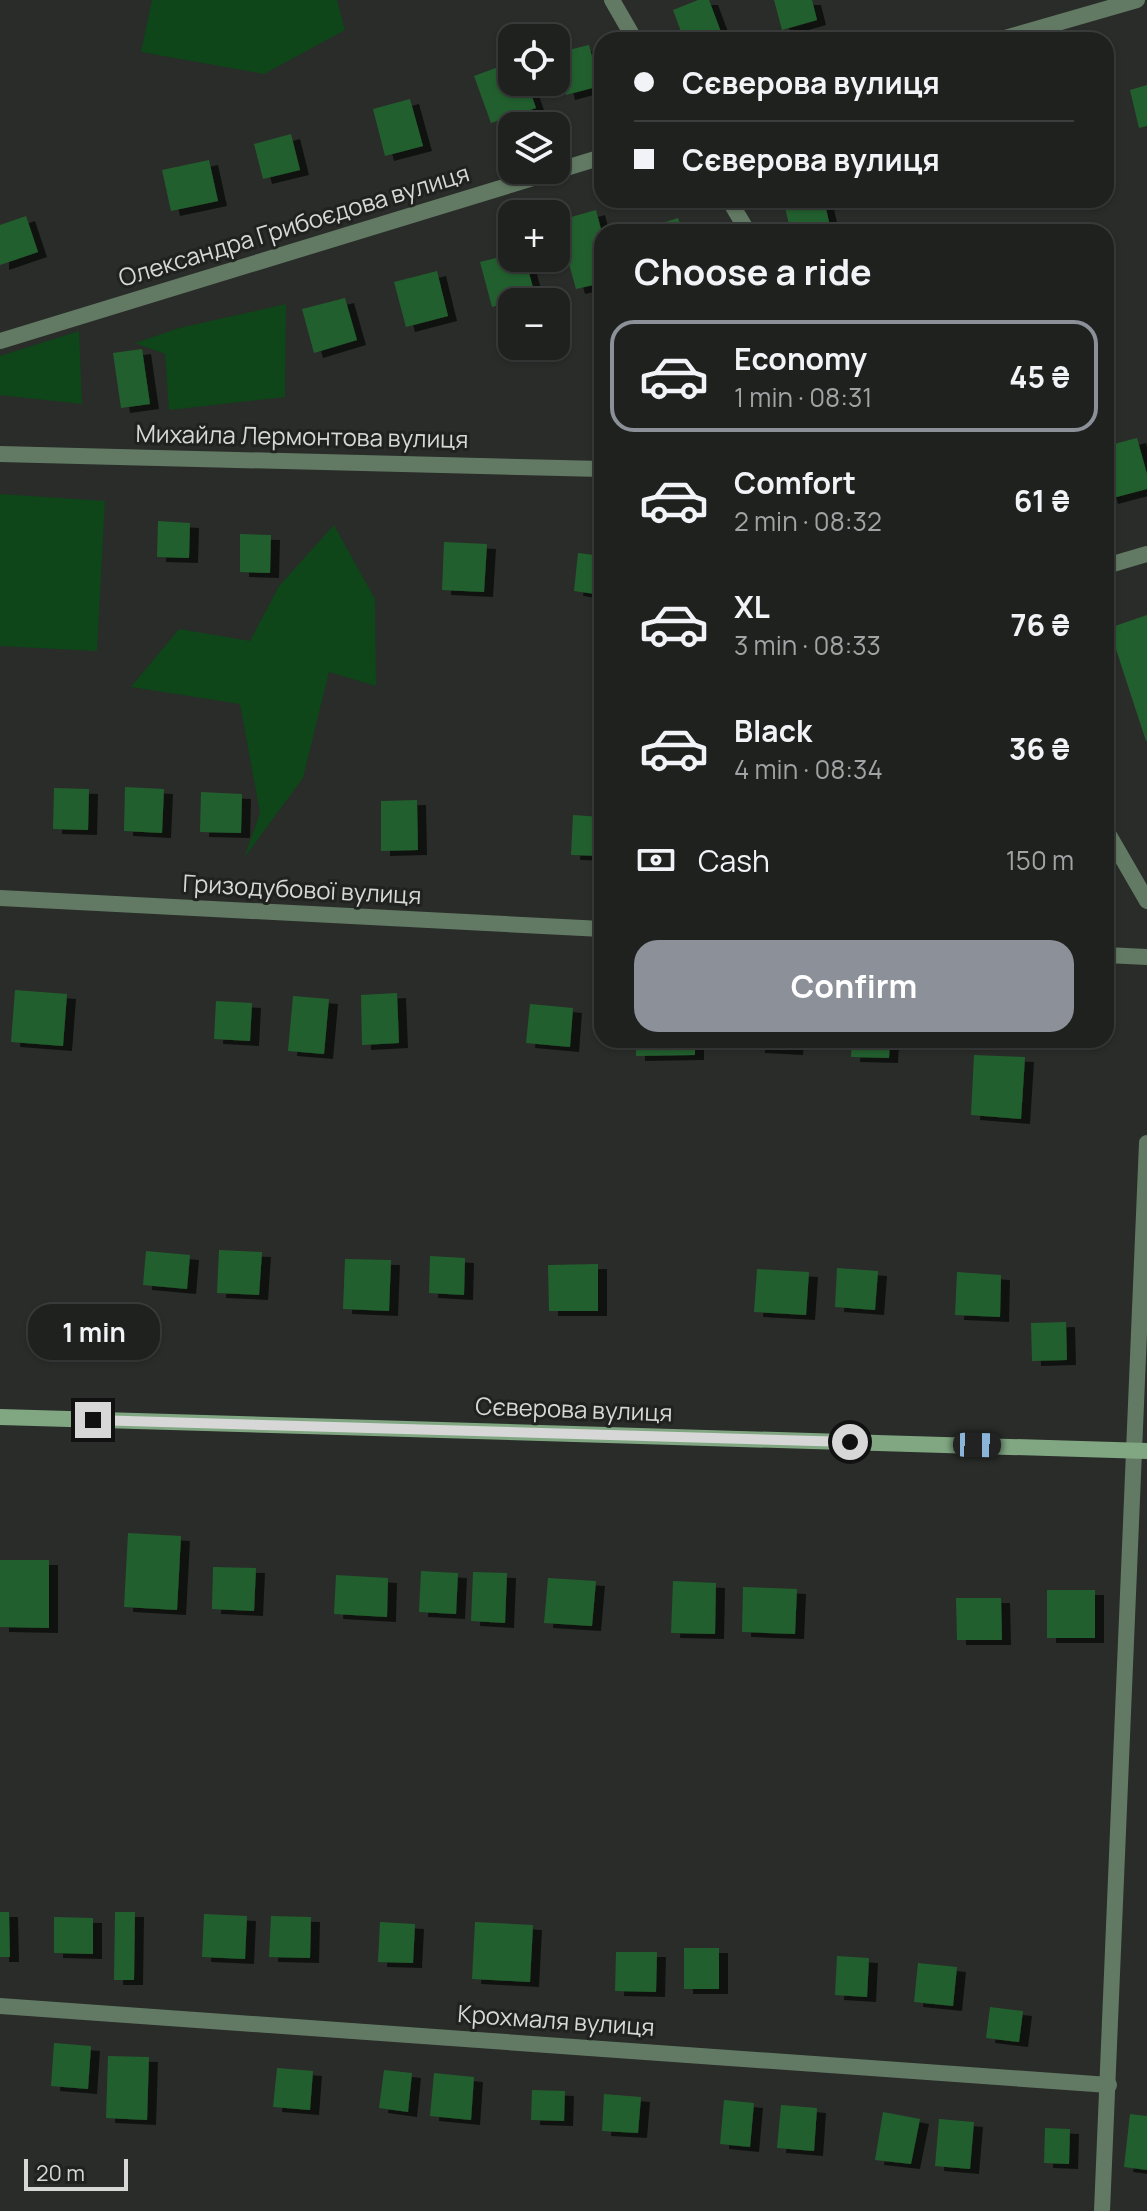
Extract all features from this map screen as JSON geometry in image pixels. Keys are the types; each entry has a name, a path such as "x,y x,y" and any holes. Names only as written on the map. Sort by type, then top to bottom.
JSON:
{"main road":[{"name":"Сєверова вулиця","path":"0,1417 1141,1450"}],"street":[{"path":"612,0 630,32"},
{"path":"1026,32 1137,0"},
{"name":"Олександра Грибоєдова вулиця","path":"0,341 594,159"},
{"name":"Михайла Лермонтова вулиця","path":"0,454 594,469"},
{"path":"1114,564 1147,554"},
{"path":"1114,844 1147,901"},
{"name":"Гризодубової вулиця","path":"0,898 594,929"},
{"path":"1114,955 1147,957"},
{"path":"1102,2211 1141,1450 1147,1143"},
{"name":"Крохмаля вулиця","path":"0,2006 1109,2085"}],"green space":[{"path":"152,0 337,0 345,30 264,74 141,52"},
{"path":"286,304 285,397 169,410 165,354 135,343 179,328"},
{"path":"79,331 82,404 0,395 0,356"},
{"path":"0,494 105,501 97,651 0,646"},
{"path":"334,525 375,599 376,686 329,672 303,778 244,858 260,813 240,704 131,687 179,629 250,641 279,586"}],"building":[{"path":"698,0 709,0 721,32 681,32 673,10"},
{"path":"774,0 812,0 817,20 782,30"},
{"path":"589,45 594,64 594,88 570,94 570,50"},
{"path":"498,67 498,96 532,96 536,108 524,112 498,112 498,121 491,123 474,76"},
{"path":"1147,85 1147,126 1139,128 1130,90"},
{"path":"410,99 423,146 385,156 373,109"},
{"path":"291,134 300,170 263,179 254,144"},
{"path":"209,160 218,201 171,211 162,170"},
{"path":"785,208 826,208 830,224 789,224"},
{"path":"596,210 600,224 594,224 594,285 576,289 570,268 570,217"},
{"path":"26,216 38,252 0,265 0,225"},
{"path":"678,218 680,224 659,224"},
{"path":"498,258 498,272 529,272 533,288 498,288 498,305 492,307 480,262"},
{"path":"437,271 448,316 406,327 394,282"},
{"path":"345,298 357,340 314,353 302,309"},
{"path":"142,349 150,404 121,408 113,353"},
{"path":"1137,438 1147,474 1147,489 1114,498 1114,444"},
{"path":"158,521 190,523 189,558 157,557"},
{"path":"240,534 271,535 270,573 240,572"},
{"path":"444,542 487,544 484,592 442,590"},
{"path":"578,553 594,555 594,594 574,591"},
{"path":"1147,615 1147,741 1114,643 1114,626"},
{"path":"125,787 164,789 162,833 124,831"},
{"path":"54,788 89,789 88,830 53,829"},
{"path":"201,792 242,794 241,833 200,832"},
{"path":"417,800 418,850 381,851 381,801"},
{"path":"573,815 594,816 594,856 571,855"},
{"path":"15,990 67,994 63,1046 11,1042"},
{"path":"397,993 399,1043 362,1045 361,995"},
{"path":"293,996 329,999 324,1054 288,1051"},
{"path":"216,1001 252,1003 250,1041 214,1039"},
{"path":"530,1004 573,1008 570,1047 526,1043"},
{"path":"636,1048 695,1048 695,1055 636,1056"},
{"path":"852,1048 890,1048 889,1058 851,1057"},
{"path":"974,1055 1025,1057 1021,1119 971,1115"},
{"path":"219,1250 262,1252 259,1295 217,1293"},
{"path":"146,1251 190,1255 187,1289 143,1285"},
{"path":"430,1256 465,1258 464,1295 429,1293"},
{"path":"345,1259 391,1260 389,1311 343,1309"},
{"path":"598,1264 598,1311 549,1311 548,1265"},
{"path":"837,1268 878,1271 875,1310 835,1307"},
{"path":"757,1269 809,1272 806,1315 754,1312"},
{"path":"957,1272 1001,1275 1000,1317 955,1315"},
{"path":"1066,1322 1067,1360 1032,1361 1031,1323"},
{"path":"128,1533 181,1536 177,1610 124,1607"},
{"path":"0,1560 49,1560 49,1628 0,1627"},
{"path":"213,1567 256,1568 254,1611 212,1609"},
{"path":"421,1571 458,1573 456,1614 419,1612"},
{"path":"473,1572 507,1573 505,1623 471,1621"},
{"path":"336,1575 388,1578 387,1617 334,1614"},
{"path":"548,1578 596,1581 592,1626 544,1623"},
{"path":"673,1581 716,1583 715,1634 671,1633"},
{"path":"743,1587 797,1589 795,1634 742,1632"},
{"path":"1047,1590 1095,1590 1095,1638 1047,1638"},
{"path":"956,1598 1001,1598 1002,1640 957,1640"},
{"path":"0,1912 9,1912 10,1957 0,1957"},
{"path":"115,1912 135,1912 134,1980 114,1980"},
{"path":"204,1914 247,1916 245,1959 202,1957"},
{"path":"271,1916 311,1917 310,1958 269,1957"},
{"path":"54,1917 93,1918 93,1954 54,1953"},
{"path":"380,1922 415,1924 413,1963 378,1962"},
{"path":"475,1922 533,1925 530,1982 472,1979"},
{"path":"684,1948 719,1948 719,1989 684,1989"},
{"path":"616,1952 657,1952 656,1992 615,1991"},
{"path":"837,1956 869,1958 867,1997 835,1995"},
{"path":"918,1963 957,1967 953,2006 914,2002"},
{"path":"990,2007 1023,2011 1019,2042 986,2038"},
{"path":"54,2043 91,2046 88,2089 51,2086"},
{"path":"108,2056 149,2057 147,2120 106,2118"},
{"path":"277,2068 313,2071 310,2110 273,2107"},
{"path":"384,2070 412,2073 408,2112 379,2108"},
{"path":"434,2073 474,2077 471,2120 430,2116"},
{"path":"532,2090 565,2091 564,2121 531,2120"},
{"path":"604,2094 641,2097 638,2133 602,2131"},
{"path":"724,2100 754,2103 750,2147 720,2144"},
{"path":"781,2105 817,2108 814,2151 777,2148"},
{"path":"883,2112 920,2119 911,2164 875,2160"},
{"path":"1130,2114 1147,2116 1147,2170 1124,2167"},
{"path":"939,2119 974,2122 970,2169 935,2166"},
{"path":"1045,2128 1070,2129 1069,2164 1044,2163"}],"route":[{"path":"93,1420 850,1442"}]}
